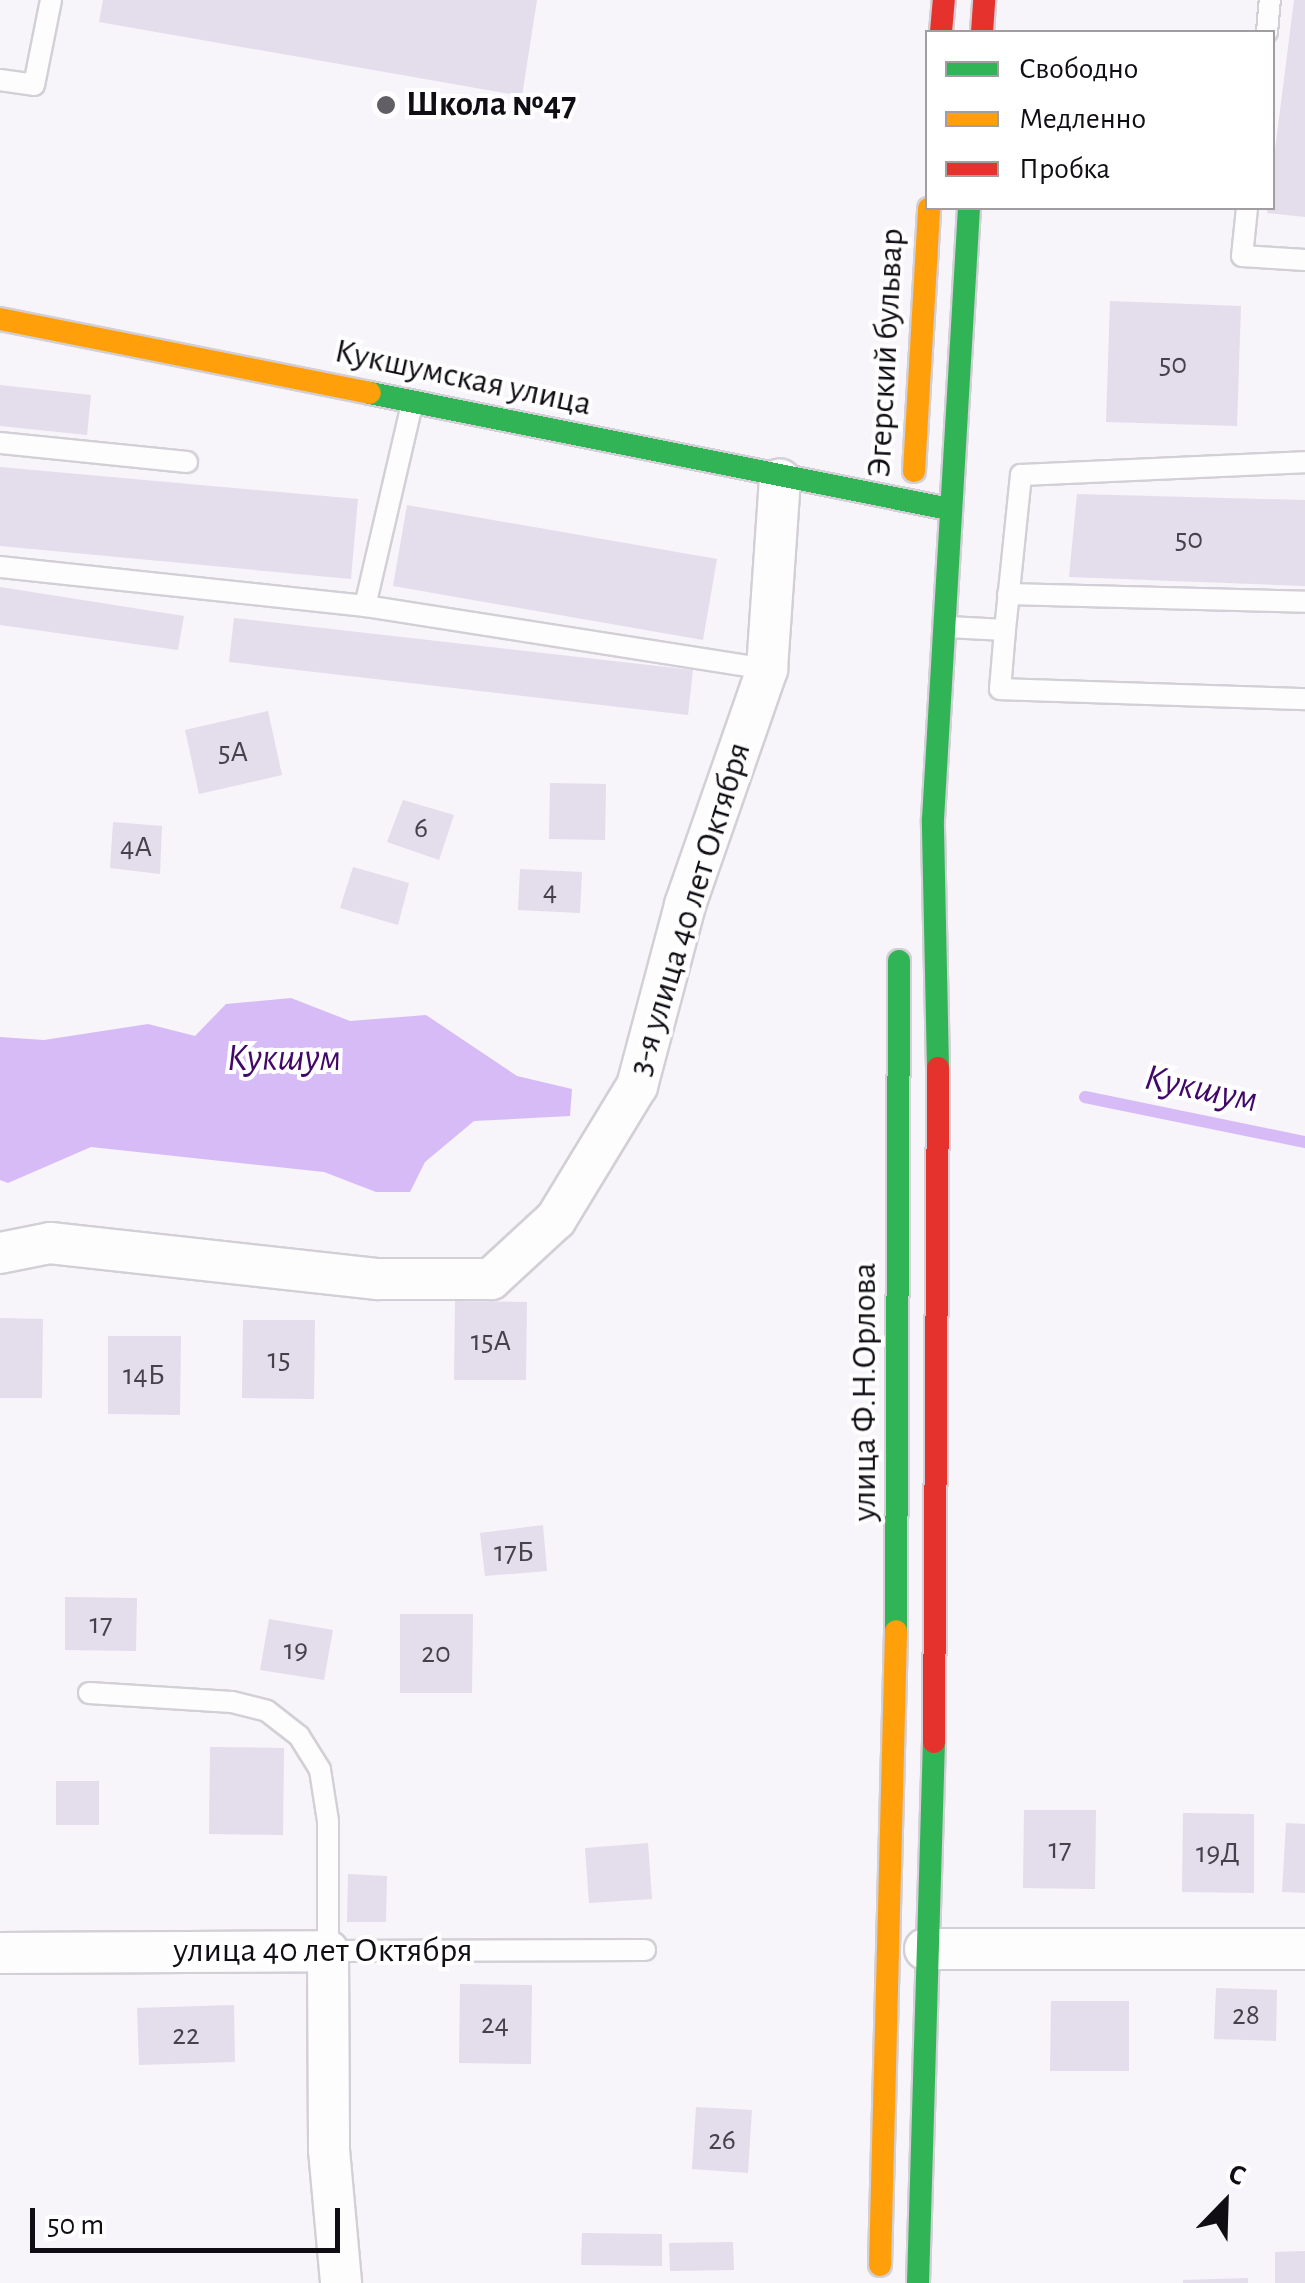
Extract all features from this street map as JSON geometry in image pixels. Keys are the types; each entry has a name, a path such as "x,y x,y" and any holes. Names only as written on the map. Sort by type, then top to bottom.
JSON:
{"main road":[{"path":"941,30 944,0"},
{"path":"982,30 984,0"},
{"name":"Эгерский бульвар","path":"912,502 929,210"},
{"name":"Эгерский бульвар","path":"949,508 970,210"},
{"name":"Кукшумская улица","path":"0,319 780,479 949,508"},
{"path":"911,532 912,502"},
{"name":"улица Ф.Н.Орлова","path":"918,2283 937,1638 941,1249 933,818 949,508"},
{"name":"улица Ф.Н.Орлова","path":"880,2283 900,1468 899,938"}],"street":[{"name":"3-я улица 40 лет Октября","path":"0,1253 50,1243 378,1280 491,1278 556,1218 637,1086 685,904 767,669 780,479"},
{"path":"925,1949 1305,1949"},
{"path":"328,1952 329,2150 342,2283"},
{"name":"улица 40 лет Октября","path":"0,1953 328,1952"}],"lane":[{"path":"0,80 34,85 52,0"},
{"path":"1267,30 1270,0"},
{"path":"1248,210 1242,256 1305,260"},
{"path":"365,606 412,404"},
{"path":"0,444 187,462"},
{"path":"1305,462 1021,475 1000,689 1305,699"},
{"path":"0,568 365,606 767,669"},
{"path":"1008,594 1305,602"},
{"path":"942,626 1005,630"},
{"path":"88,1693 232,1702 267,1712 299,1736 320,1770 328,1821 328,1952"},
{"name":"улица 40 лет Октября","path":"328,1952 645,1950"}],"water":[{"path":"291,998 350,1021 426,1015 517,1076 572,1089 570,1116 474,1121 425,1162 410,1192 376,1192 324,1172 91,1147 8,1183 0,1180 0,1037 44,1040 148,1024 195,1036 226,1004"}],"building":[{"path":"103,0 537,0 522,96 99,22"},
{"path":"1294,0 1305,0 1305,217 1267,213 1275,210 1275,150"},
{"path":"1110,301 1241,306 1237,426 1106,422"},
{"path":"0,385 91,395 87,435 0,426"},
{"path":"0,467 358,499 351,579 0,546"},
{"path":"1077,494 1305,500 1305,586 1069,577"},
{"path":"407,505 717,559 703,640 393,586"},
{"path":"0,587 184,616 178,650 0,625"},
{"path":"234,618 693,670 688,715 229,662"},
{"path":"268,711 282,775 199,794 185,730"},
{"path":"550,783 606,784 605,840 549,839"},
{"path":"403,800 454,815 439,860 387,842"},
{"path":"113,822 162,826 160,874 110,868"},
{"path":"353,867 409,883 398,925 340,908"},
{"path":"520,869 582,872 580,913 518,910"},
{"path":"455,1301 527,1302 526,1380 454,1380"},
{"path":"0,1318 43,1319 42,1398 0,1398"},
{"path":"243,1320 315,1320 314,1399 242,1398"},
{"path":"108,1336 181,1336 180,1415 108,1414"},
{"path":"543,1525 547,1571 485,1576 480,1533"},
{"path":"65,1597 137,1598 136,1651 65,1650"},
{"path":"400,1614 473,1614 472,1693 400,1693"},
{"path":"269,1619 333,1630 324,1680 260,1670"},
{"path":"210,1747 284,1748 283,1835 209,1834"},
{"path":"56,1781 99,1781 99,1825 56,1825"},
{"path":"1024,1810 1096,1810 1095,1889 1023,1888"},
{"path":"1183,1813 1254,1814 1254,1893 1182,1892"},
{"path":"1286,1823 1305,1824 1305,1893 1282,1892"},
{"path":"648,1843 652,1899 589,1903 585,1848"},
{"path":"348,1874 387,1876 386,1922 347,1922"},
{"path":"460,1984 532,1985 531,2064 459,2063"},
{"path":"1216,1988 1277,1990 1276,2041 1214,2039"},
{"path":"1051,2001 1129,2001 1129,2071 1050,2071"},
{"path":"234,2005 235,2062 139,2065 137,2008"},
{"path":"696,2107 752,2110 748,2173 692,2169"},
{"path":"582,2233 662,2234 662,2266 581,2265"},
{"path":"733,2242 734,2270 670,2271 669,2243"},
{"path":"1305,2251 1305,2283 1275,2283 1275,2252"},
{"path":"1248,2278 1248,2283 1183,2283 1183,2280"}],"waterway":[{"name":"Кукшум","path":"1085,1097 1305,1142"}],"traffic: fast":[{"path":"938,1068 933,819 969,210"},
{"path":"370,393 949,509"},
{"path":"896,1631 899,961"},
{"path":"918,2283 934,1742"}],"traffic: slow":[{"path":"914,471 929,210"},
{"path":"0,319 370,393"},
{"path":"880,2265 896,1631"}],"traffic: jam":[{"path":"941,30 944,0"},
{"path":"982,30 984,0"},
{"path":"934,1742 938,1068"}],"place":[{"name":"Школа №47","path":"386,105"}]}
